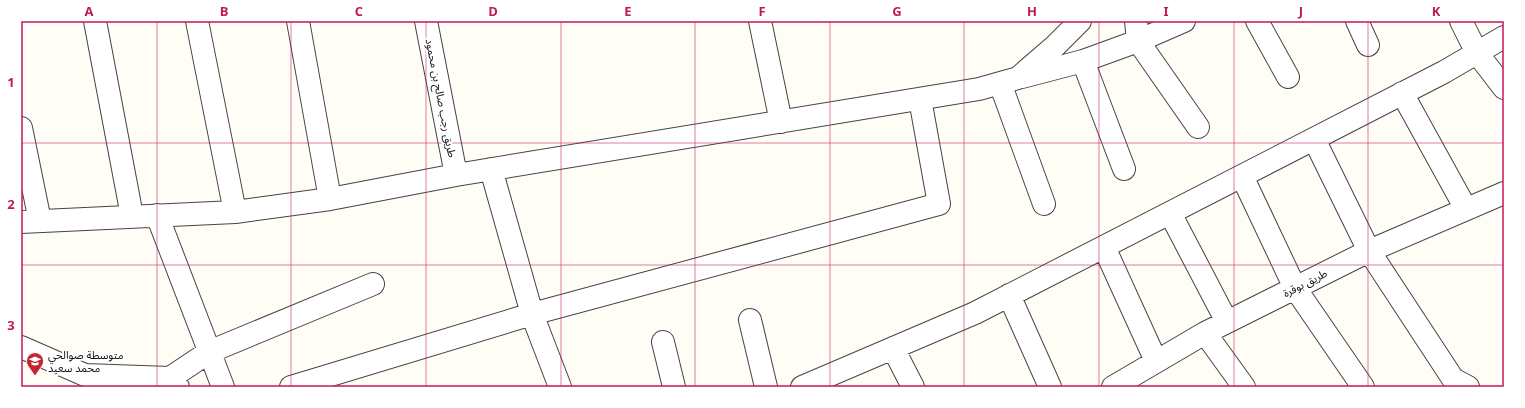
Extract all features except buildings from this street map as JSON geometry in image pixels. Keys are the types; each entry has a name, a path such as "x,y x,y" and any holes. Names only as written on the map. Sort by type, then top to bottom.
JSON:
{"street":[{"path":"95,21 132,216"},
{"path":"197,21 235,212"},
{"path":"298,21 330,199"},
{"name":"طريق رجب صالح بن محمود","path":"426,21 456,175"},
{"path":"760,21 782,122"},
{"path":"1009,80 1055,46 1080,21"},
{"path":"21,128 31,222 235,212 330,199 490,169 979,89 1083,61 1137,31 1184,21"},
{"path":"1257,21 1288,77"},
{"path":"1357,21 1368,45"},
{"path":"1461,21 1476,53 1504,88"},
{"path":"1137,31 1198,127"},
{"path":"802,387 974,313 1314,139 1504,37"},
{"path":"1083,61 1124,169"},
{"path":"1009,80 1044,204"},
{"path":"1402,93 1466,209"},
{"path":"291,387 532,314 939,204 920,99"},
{"path":"1314,139 1369,251 1454,384"},
{"path":"490,169 532,314 560,387"},
{"path":"1242,176 1295,288 1363,387"},
{"name":"طريق بوقرة","path":"1123,384 1156,361 1205,333 1369,251 1504,193"},
{"path":"1170,213 1227,322"},
{"path":"157,215 223,387"},
{"path":"1104,247 1156,361"},
{"path":"21,347 85,375 174,382 209,352 372,284"},
{"path":"1009,295 1050,387"},
{"path":"750,320 766,387"},
{"path":"1205,333 1244,387"},
{"path":"663,342 674,387"},
{"path":"893,348 913,387"}],"place":[{"name":"متوسطة صوالحي محمد سعيد","path":"35,376"}]}
